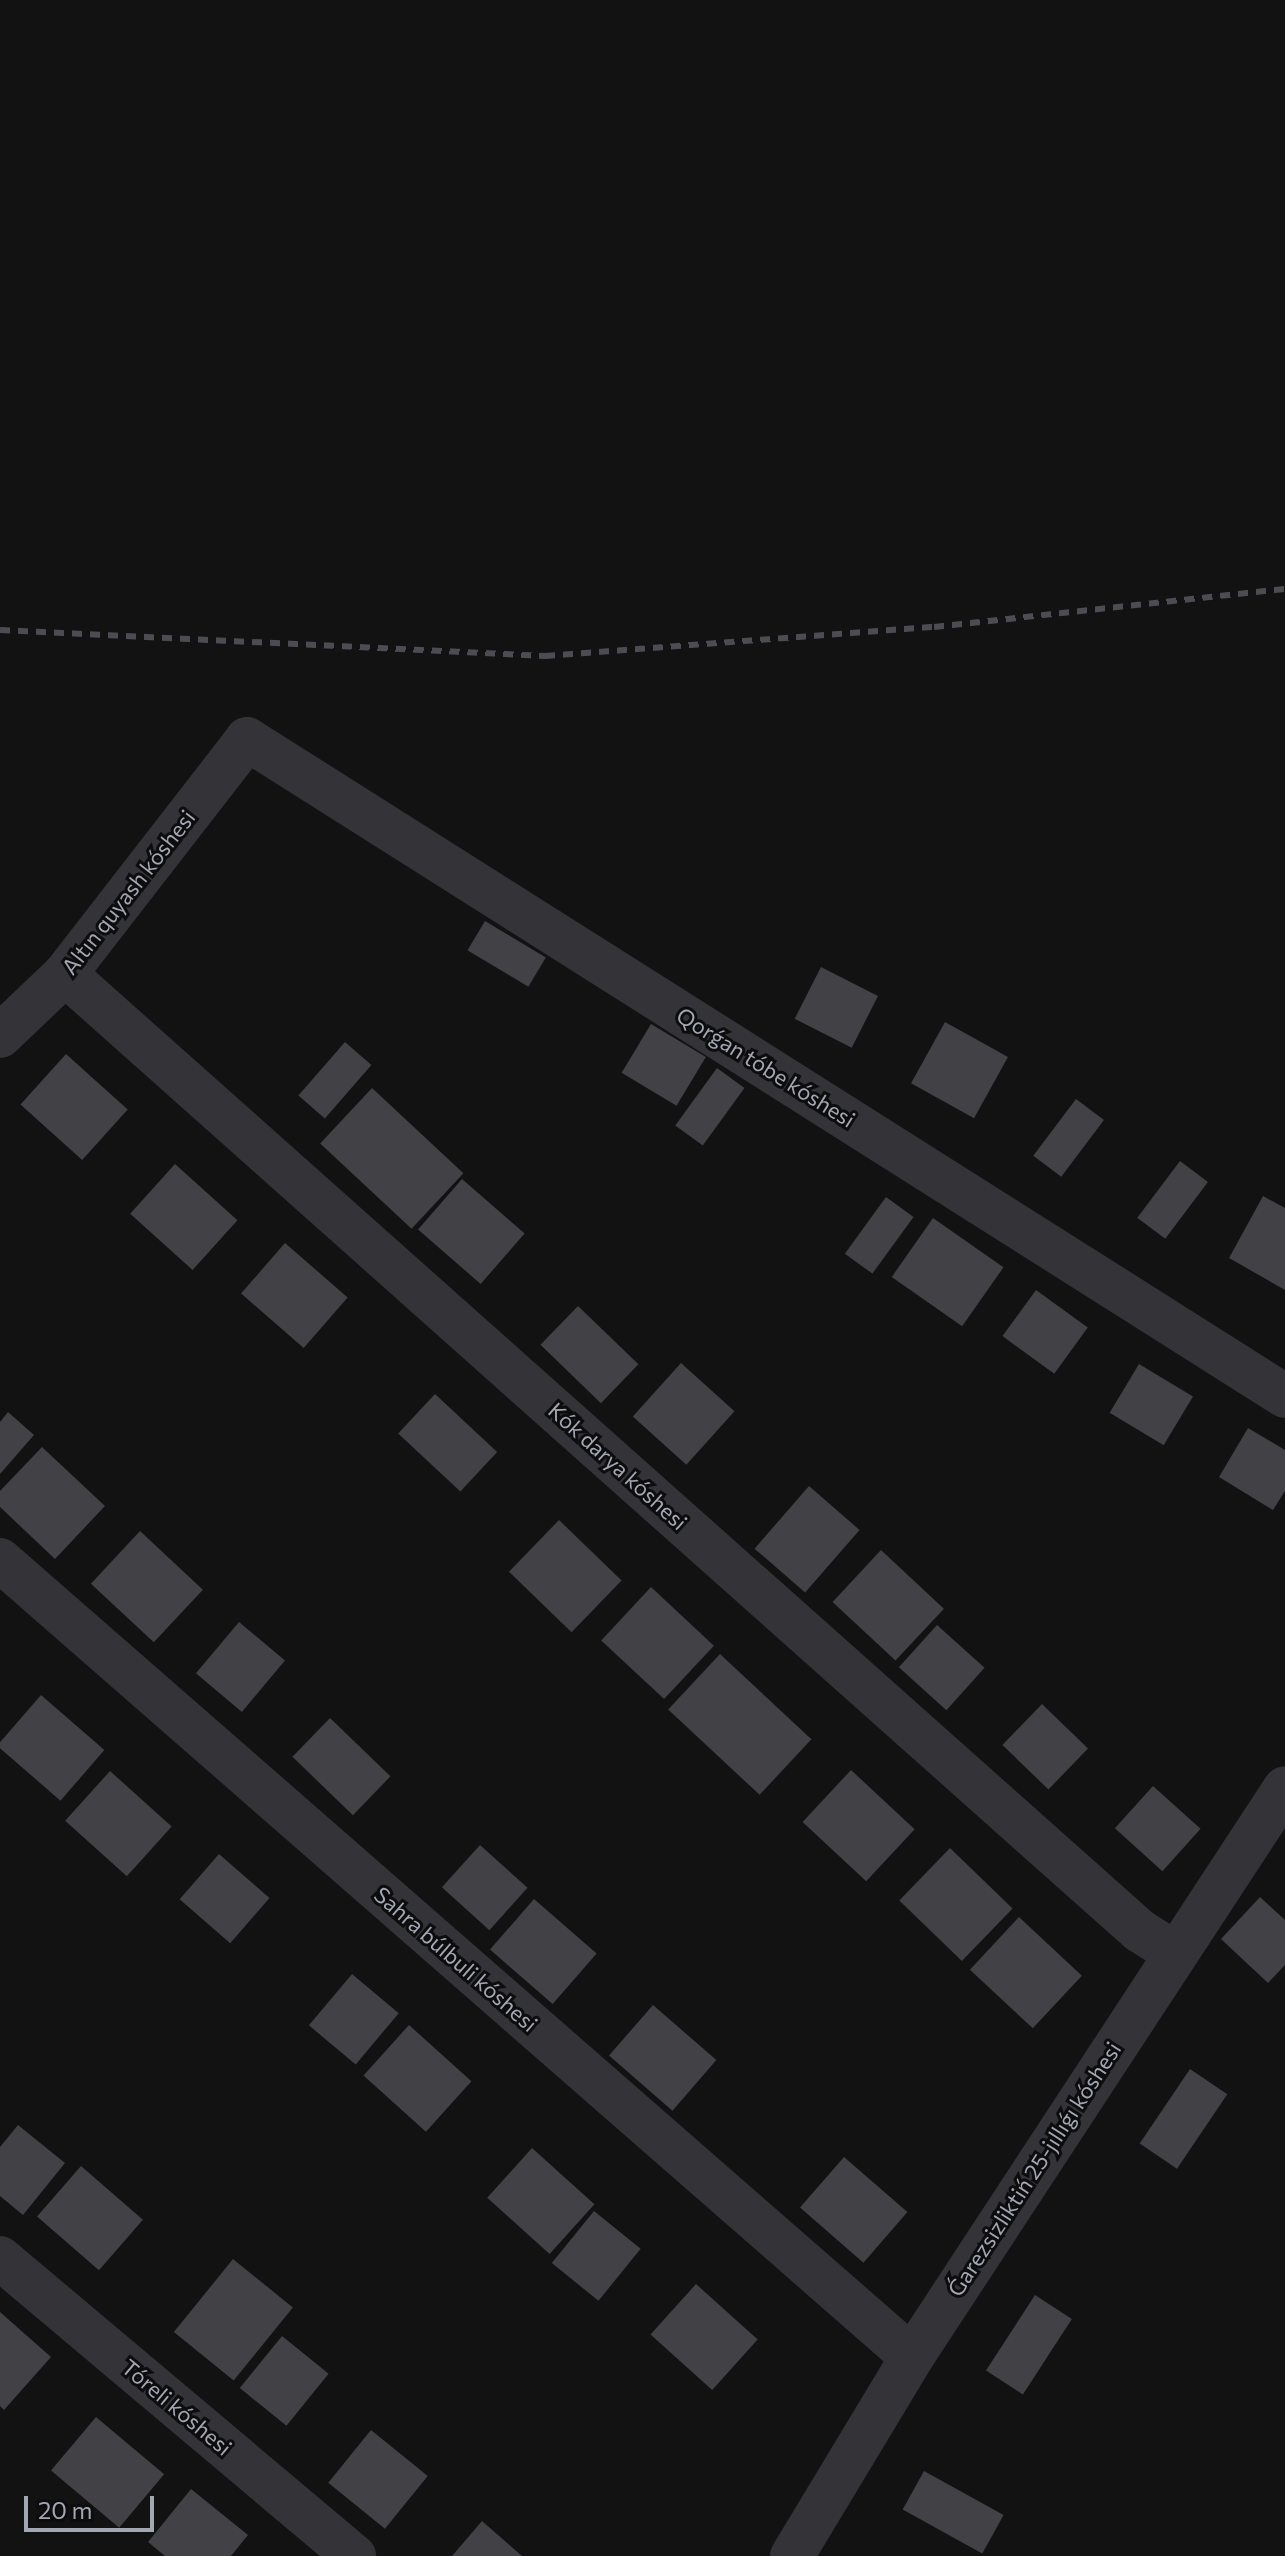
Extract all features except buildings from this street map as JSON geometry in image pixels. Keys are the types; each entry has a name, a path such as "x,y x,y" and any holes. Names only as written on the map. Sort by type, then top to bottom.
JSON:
{"street":[{"name":"Altın quyash kóshesi","path":"0,1036 65,974 247,739"},
{"name":"Qorǵan tóbe kóshesi","path":"247,739 1285,1396"},
{"name":"Kók darya kóshesi","path":"65,974 1140,1931 1175,1953"},
{"name":"Sahra búlbuli kóshesi","path":"0,1560 912,2357"},
{"name":"Ǵarezsizliktiń 25-jıllıǵı kóshesi","path":"792,2556 912,2357 1285,1788"},
{"name":"Tóreli kóshesi","path":"0,2258 354,2556"}],"railway":[{"path":"0,630 545,656 934,627 1285,589"}]}
